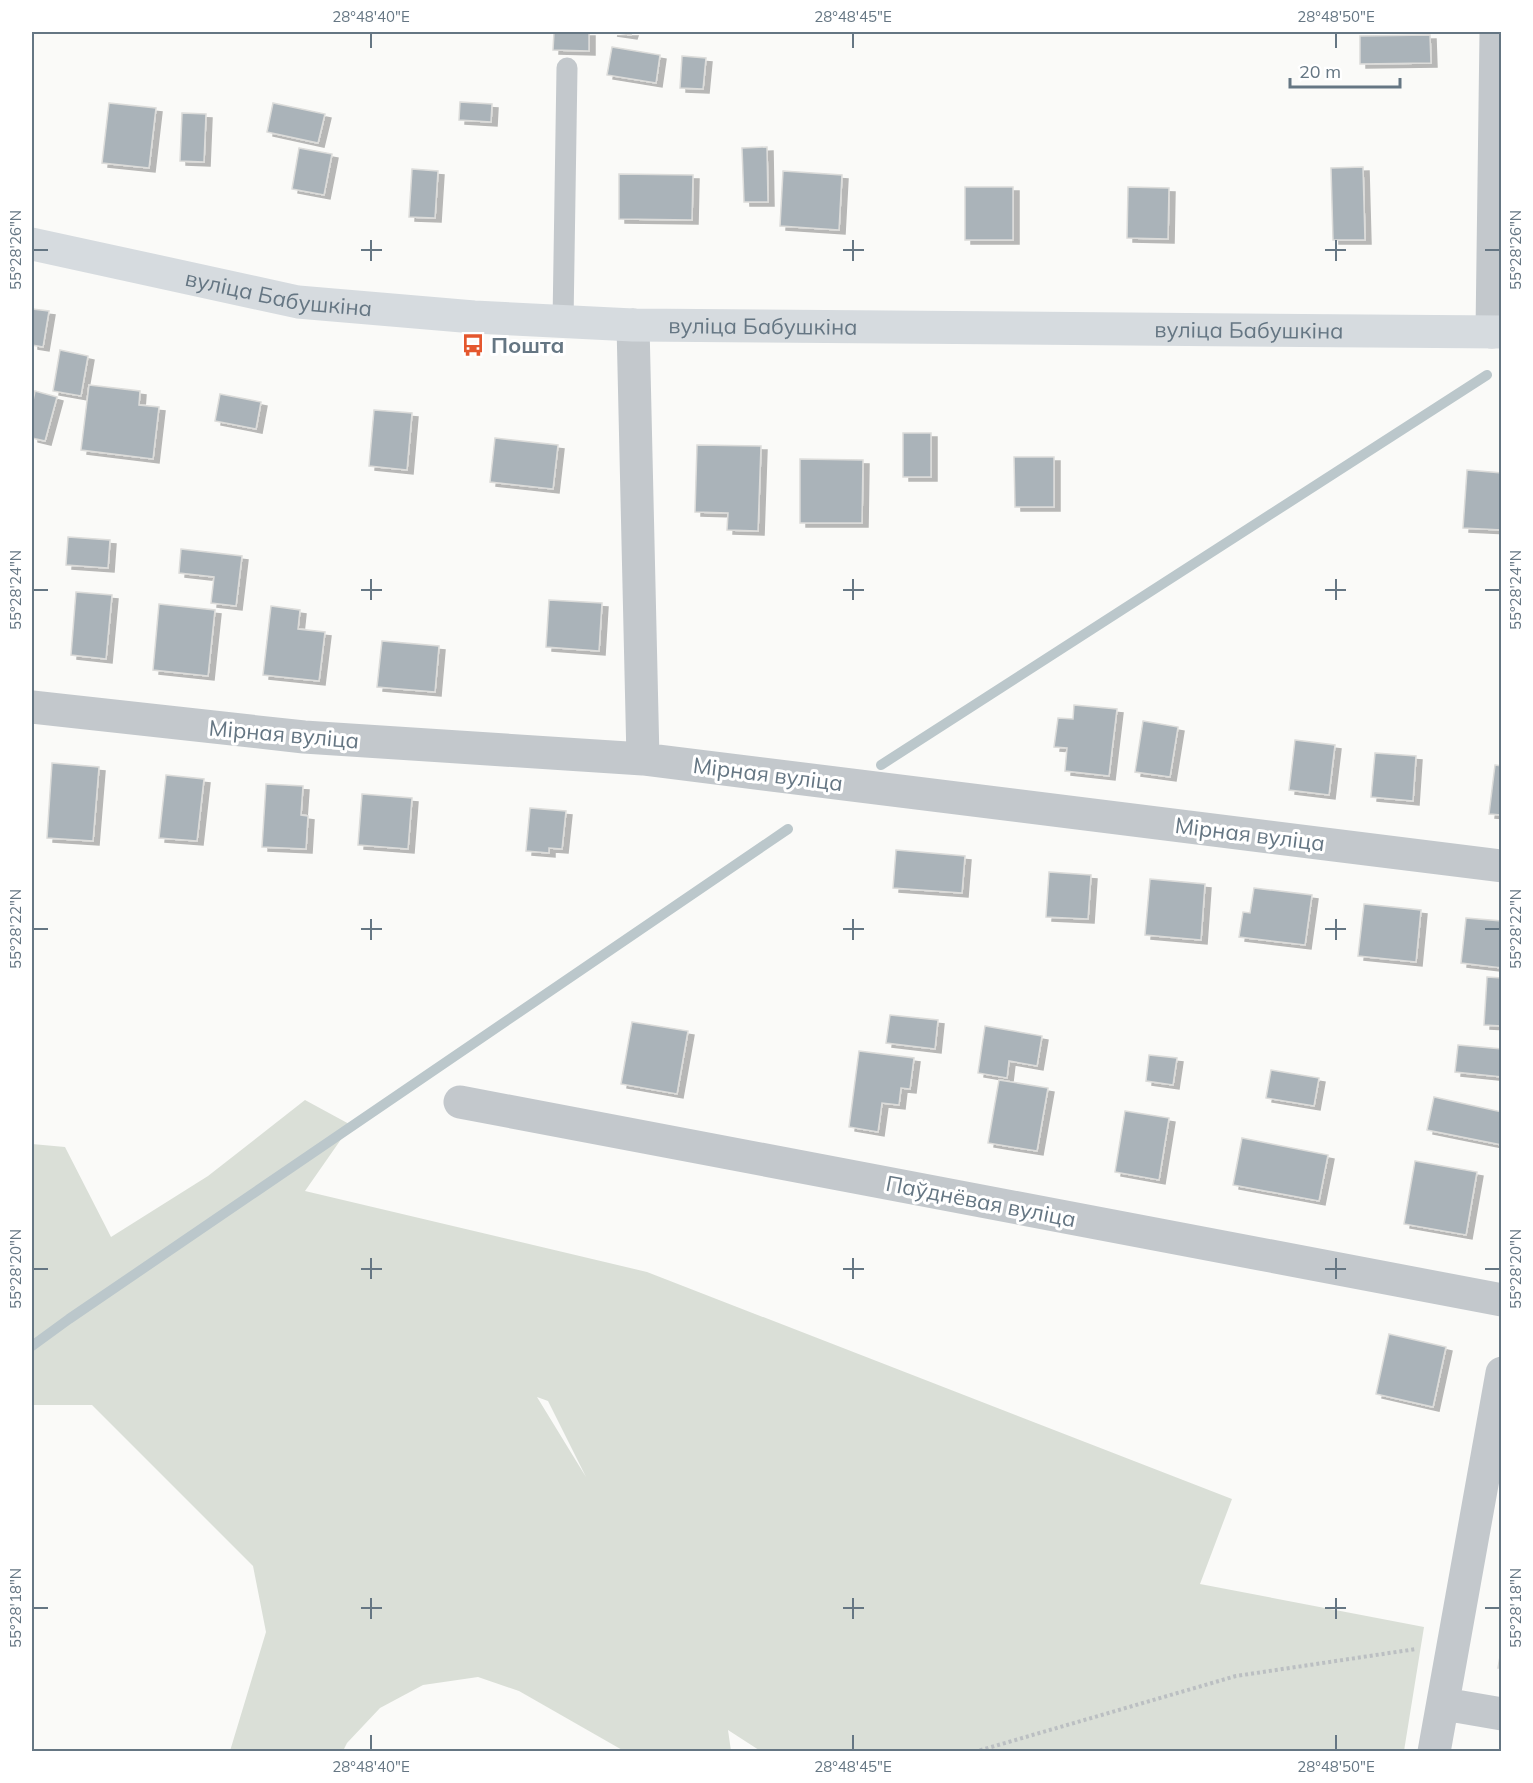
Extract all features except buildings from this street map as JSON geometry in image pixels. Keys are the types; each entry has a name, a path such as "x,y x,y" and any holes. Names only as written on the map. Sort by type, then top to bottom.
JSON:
{"street":[{"path":"1496,32 1497,332"},
{"name":"вуліца Бабушкіна","path":"32,244 298,302 439,315 633,325 1497,332"},
{"path":"633,325 643,759"},
{"name":"Мірная вуліца","path":"32,707 304,737 643,759 1502,866"},
{"name":"Паўднёвая вуліца","path":"460,1102 1502,1300"},
{"path":"1434,1752 1502,1373"},
{"path":"1444,1704 1502,1714"}],"lane":[{"path":"563,322 567,68"}],"path":[{"path":"974,1752 1236,1676 1454,1644"}],"shaded area":[{"path":"305,1100 351,1125 305,1191 647,1272 1232,1499 1200,1584 1424,1627 1404,1751 762,1752 728,1730 731,1751 624,1751 519,1691 478,1677 423,1685 380,1708 347,1743 343,1751 230,1751 266,1632 253,1566 92,1405 32,1405 32,1144 65,1147 111,1237 208,1176","holes":["537,1397 548,1401 586,1477"]}],"waterway":[{"path":"881,765 1487,375"},
{"path":"32,1346 788,829"}],"place":[{"name":"Пошта","path":"473,345"}]}
